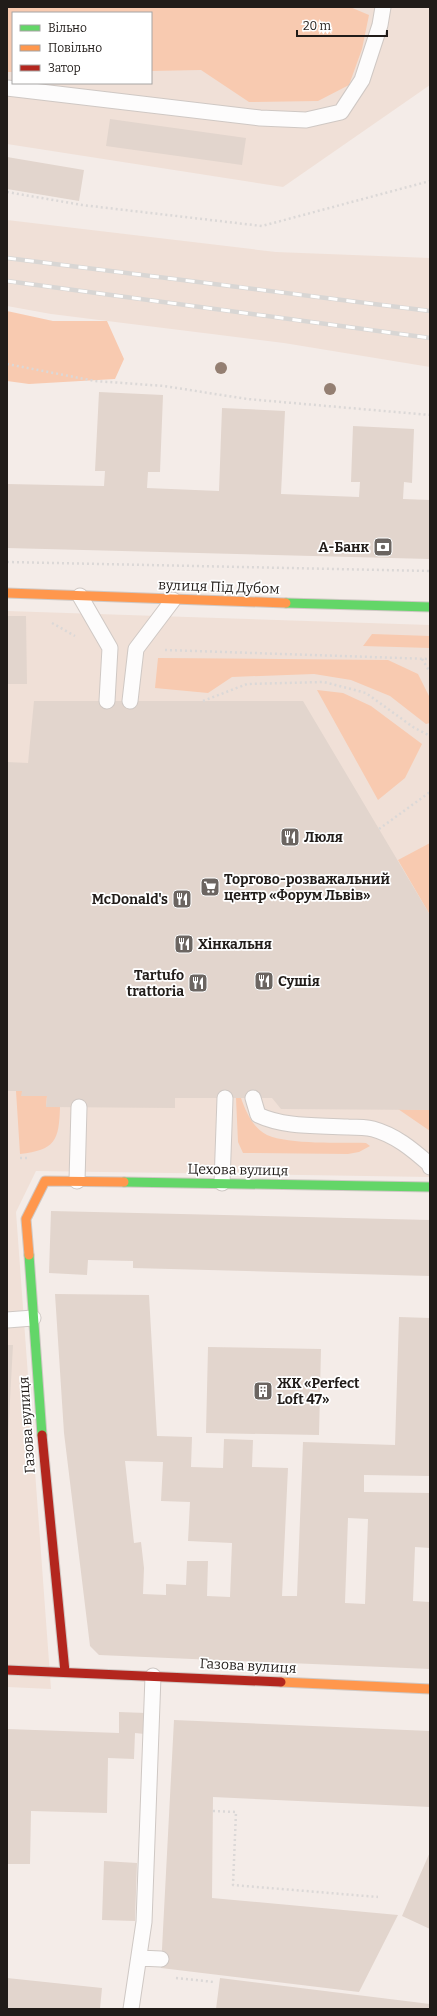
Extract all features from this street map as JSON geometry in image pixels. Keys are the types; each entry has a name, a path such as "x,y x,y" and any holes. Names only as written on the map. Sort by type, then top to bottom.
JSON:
{"street":[{"name":"вулиця Під Дубом","path":"7,593 173,600 430,607"},
{"name":"Цехова вулиця","path":"45,1181 430,1187"},
{"name":"Газова вулиця","path":"45,1181 26,1219 46,1490 65,1672"},
{"name":"Газова вулиця","path":"7,1670 430,1689"}],"lane":[{"path":"7,88 260,118 306,120 341,112 362,80 380,25 383,7"},
{"path":"80,596 110,648 107,701"},
{"path":"130,701 136,649 173,600"},
{"path":"222,1183 225,1098"},
{"path":"253,1098 258,1115 272,1121 299,1125 371,1128 391,1136 411,1148 429,1164 430,1167"},
{"path":"77,1181 79,1107"},
{"path":"7,1320 33,1318"},
{"path":"131,2009 144,1922 153,1676"},
{"path":"139,1958 161,1959"}],"path":[{"path":"7,192 82,205 262,226 430,181"},
{"path":"7,364 96,381 164,386 247,399 430,415"},
{"path":"7,562 430,571"},
{"path":"47,620 93,647 110,648"},
{"path":"136,649 430,659"},
{"path":"422,659 430,672"},
{"path":"203,701 247,684 324,682 366,694 430,736"},
{"path":"380,829 430,792"},
{"path":"213,1811 236,1812 233,1885 378,1897"}],"shaded area":[{"path":"7,7 430,7 430,85 283,187 7,144"},
{"path":"7,7 350,7 369,15 362,49 349,85 318,101 249,102 201,70 152,71 152,12 12,12 12,72 7,72"},
{"path":"7,220 276,252 430,258 430,367 284,343 51,314 7,306"},
{"path":"7,311 53,321 107,321 124,359 115,379 29,384 7,381"},
{"name":"Торгово-розважальний центр «Форум Львів»","path":"7,611 430,625 430,1177 36,1171 16,1212 51,1689 7,1687"},
{"path":"372,634 430,636 430,648 363,646"},
{"path":"158,658 388,660 418,674 430,698 430,723 426,724 390,696 351,680 314,674 232,677 208,693 155,688"},
{"path":"317,690 343,693 371,706 422,744 405,778 378,800"},
{"path":"430,843 430,915 398,860"},
{"path":"16,1091 22,1091 22,1096 47,1096 46,1107 60,1107 56,1136 53,1142 41,1150 20,1154"},
{"path":"236,1098 241,1098 254,1124 267,1135 302,1142 366,1143 370,1146 359,1152 348,1154 243,1153 238,1142"},
{"path":"398,1109 430,1110 430,1131"}],"building":[{"path":"110,119 246,138 242,165 106,146"},
{"path":"7,157 84,170 79,201 7,189"},
{"path":"99,392 163,395 160,472 148,472 147,488 219,491 222,408 285,411 281,494 359,497 360,482 351,482 353,426 414,429 412,483 404,482 403,499 430,500 430,559 7,548 7,484 104,486 105,471 95,471"},
{"path":"7,616 26,616 27,684 7,684"},
{"name":"Торгово-розважальний центр «Форум Львів»","path":"34,701 303,701 430,915 430,1110 281,1109 272,1098 175,1098 175,1108 46,1107 47,1096 21,1096 22,1091 7,1091 7,762 28,763"},
{"path":"51,1211 430,1220 430,1276 133,1268 133,1261 88,1260 87,1275 49,1273"},
{"path":"55,1294 149,1295 157,1436 192,1437 191,1467 223,1468 224,1439 253,1440 252,1467 288,1468 282,1596 297,1596 303,1442 395,1445 399,1317 430,1318 430,1476 364,1475 364,1492 430,1493 430,1548 415,1547 413,1601 430,1602 430,1669 99,1655 90,1646 64,1433","holes":["125,1461 163,1462 161,1501 190,1502 188,1541 232,1543 230,1597 207,1596 208,1561 187,1561 186,1585 166,1584 166,1595 143,1594 144,1568 141,1542 134,1543","348,1518 368,1519 365,1604 345,1603"]},
{"path":"7,1345 13,1345 8,1437 7,1437"},
{"name":"ЖК «Perfect Loft 47»","path":"208,1347 321,1349 319,1435 206,1433"},
{"path":"119,1712 146,1713 145,1734 135,1733 134,1759 108,1758 107,1813 31,1811 30,1864 7,1864 7,1729 119,1733"},
{"path":"174,1720 430,1731 430,1807 213,1797 212,1898 398,1915 359,1992 161,1968"},
{"path":"430,1852 430,1929 402,1916"},
{"path":"104,1861 137,1863 135,1921 102,1920"},
{"path":"7,1978 102,1988 100,2009 7,2009"},
{"path":"220,1978 430,2004 430,2009 216,2009"}],"railway":[{"path":"7,258 430,311"},
{"path":"7,281 430,338"}],"traffic: fast":[{"path":"286,603 430,607"},
{"path":"124,1182 430,1187"},
{"path":"29,1255 42,1435"}],"traffic: slow":[{"path":"7,593 286,603"},
{"path":"29,1255 26,1219 45,1181 124,1182"},
{"path":"281,1682 430,1689"}],"traffic: jam":[{"path":"42,1435 65,1672"},
{"path":"7,1670 281,1682"}],"place":[{"name":"А-Банк","path":"383,547"},
{"name":"Люля","path":"290,837"},
{"name":"Торгово-розважальний центр «Форум Львів»","path":"210,887"},
{"name":"McDonald's","path":"182,899"},
{"name":"Хінкальня","path":"184,944"},
{"name":"Сушія","path":"264,981"},
{"name":"Tartufo trattoria","path":"198,983"},
{"name":"ЖК «Perfect Loft 47»","path":"263,1391"}]}
